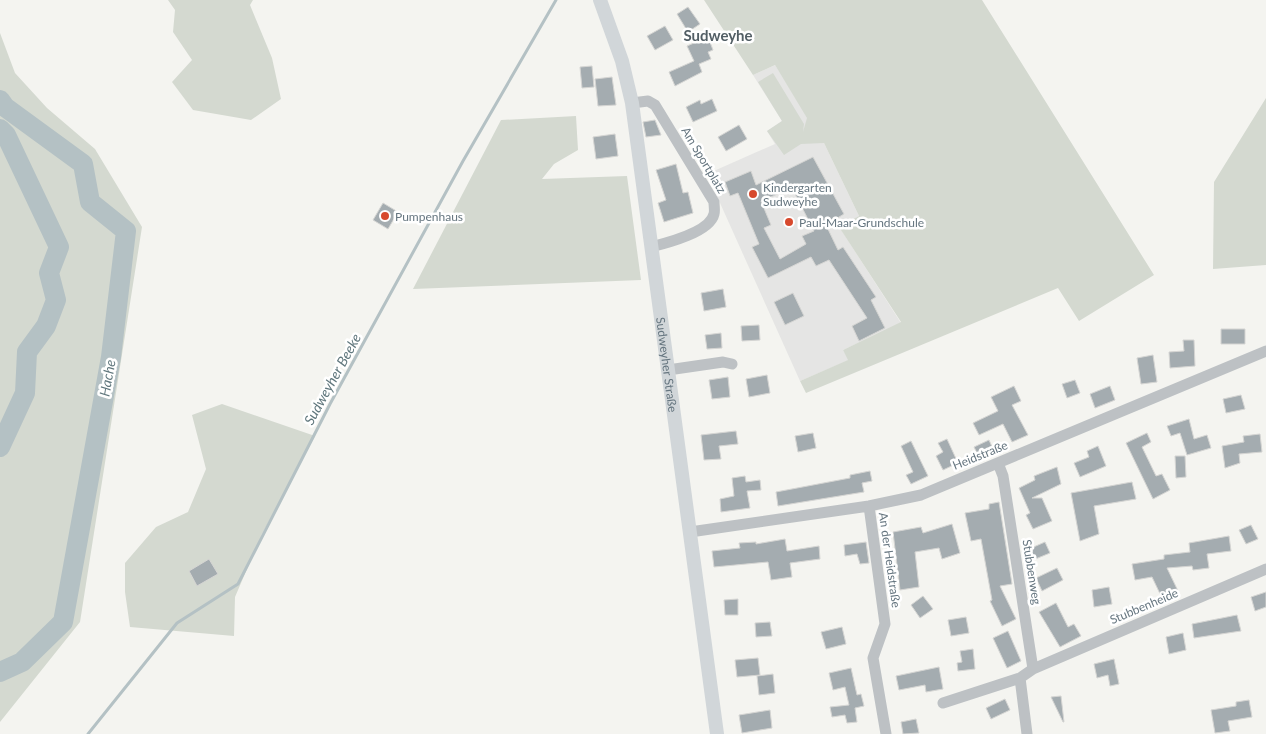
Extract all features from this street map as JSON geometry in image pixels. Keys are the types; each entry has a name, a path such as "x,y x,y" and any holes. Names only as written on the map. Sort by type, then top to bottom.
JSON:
{"main road":[{"name":"Sudweyher Straße","path":"600,0 622,61 632,104 717,734"}],"street":[{"name":"Am Sportplatz","path":"632,104 648,101 655,105 714,202 714,214 707,226 670,242 651,247"},
{"name":"Heidstraße","path":"690,532 869,506 921,495 1266,351"},
{"path":"668,370 723,362 732,364"},
{"name":"Stubbenweg","path":"998,463 1003,476 1033,669"},
{"name":"An der Heidstraße","path":"869,506 885,624 873,658 886,734"},
{"name":"Stubbenheide","path":"1033,669 1266,569"},
{"path":"943,703 1020,678 1033,669"},
{"path":"1020,678 1027,734"}],"shaded area":[{"path":"168,0 253,0 250,5 272,58 281,99 251,120 193,110 172,82 192,60 173,32 175,10"},
{"path":"704,0 982,0 1154,275 1079,321 1058,288 806,393 800,381 848,360 843,350 901,322 839,227 859,216 824,143 801,144 784,155 767,131 782,121 758,82 773,73 804,124 803,132 807,118 775,65 753,75"},
{"path":"0,33 15,73 47,108 95,149 142,227 80,622 0,722"},
{"name":"Paul-Maar-Grundschule","path":"775,65 824,143 859,216 840,228 901,323 843,350 849,360 800,381 707,174 775,144 767,131 782,121 753,75"},
{"path":"1266,98 1266,265 1213,269 1214,182"},
{"path":"576,116 578,150 554,164 542,179 627,176 641,280 413,289 501,120"},
{"path":"222,404 315,436 262,534 235,597 234,636 130,627 125,592 125,563 156,527 188,512 206,469 192,415"}],"building":[{"path":"688,7 700,24 688,32 677,14"},
{"path":"665,26 673,40 655,50 647,36"},
{"path":"708,37 713,50 708,52 711,59 699,64 702,72 675,86 669,72 694,61 687,46"},
{"path":"592,66 594,87 582,88 580,67"},
{"path":"612,77 616,105 598,106 595,79"},
{"path":"712,99 717,111 693,122 686,107 700,100 701,104"},
{"path":"655,120 661,135 646,137 643,122"},
{"path":"739,125 747,139 726,151 718,137"},
{"path":"615,134 618,156 596,159 593,137"},
{"path":"813,157 844,214 826,225 838,250 843,247 876,297 871,300 885,328 859,341 852,326 867,318 829,260 816,266 811,257 768,278 752,247 759,244 738,193 730,196 725,182 751,171 756,185","holes":["792,188 814,231 802,236 806,244 780,259 764,228 771,225 761,201"]},
{"path":"676,164 683,193 688,192 693,213 664,222 658,203 666,200 656,170"},
{"name":"Pumpenhaus","path":"383,203 398,212 388,229 373,220"},
{"path":"723,289 726,307 704,311 701,293"},
{"path":"793,293 804,316 785,325 774,302"},
{"path":"759,325 760,340 742,341 741,326"},
{"path":"1221,329 1245,329 1245,344 1221,344"},
{"path":"721,333 722,348 707,349 705,335"},
{"path":"1183,340 1194,340 1195,366 1170,368 1169,352 1184,351"},
{"path":"1153,355 1157,382 1141,384 1137,358"},
{"path":"767,375 770,393 749,397 746,379"},
{"path":"728,377 730,397 712,399 709,380"},
{"path":"1075,380 1080,393 1067,398 1062,384"},
{"path":"1014,386 1021,401 1012,405 1028,435 1012,442 1003,424 979,435 973,423 998,411 991,397"},
{"path":"1110,386 1115,400 1095,408 1090,394"},
{"path":"1241,395 1245,409 1226,413 1223,399"},
{"path":"1189,419 1194,439 1207,435 1211,448 1187,455 1180,433 1171,436 1167,426"},
{"path":"736,431 738,444 719,446 721,459 704,460 701,435"},
{"path":"813,433 816,448 798,452 795,436"},
{"path":"1147,433 1151,442 1142,447 1156,476 1162,474 1170,490 1153,499 1126,443"},
{"path":"1260,434 1262,452 1239,454 1240,463 1225,468 1222,446 1244,442 1243,436"},
{"path":"947,439 958,463 943,470 936,456 943,452 938,443"},
{"path":"989,440 993,449 979,457 974,447"},
{"path":"911,441 928,476 911,484 906,475 913,472 901,446"},
{"path":"1098,446 1106,466 1080,477 1074,463 1089,457 1087,451"},
{"path":"1175,456 1185,456 1186,477 1176,478"},
{"path":"1057,467 1061,484 1032,498 1042,498 1052,521 1033,529 1026,515 1030,513 1019,488 1035,480 1034,476"},
{"path":"870,471 872,481 862,483 864,492 778,506 776,492 850,478 850,475"},
{"path":"745,476 746,482 760,480 761,490 747,491 750,508 721,512 720,499 734,496 732,478"},
{"path":"1132,482 1136,499 1094,506 1099,534 1080,541 1071,493"},
{"path":"999,502 1012,584 1000,586 1016,619 1002,626 990,601 992,600 981,539 971,541 965,513 989,509 989,504"},
{"path":"952,524 960,553 942,559 939,548 915,552 919,587 900,590 893,532 921,527 923,533"},
{"path":"1251,525 1258,539 1246,544 1239,530"},
{"path":"1229,536 1231,551 1207,554 1209,568 1193,570 1192,566 1167,568 1179,593 1163,600 1152,577 1135,580 1132,564 1164,559 1164,555 1190,552 1189,543"},
{"path":"785,539 787,551 819,546 820,559 790,563 792,577 771,580 768,562 714,567 712,551 740,548 739,543 756,542 756,544"},
{"path":"866,542 869,563 860,564 857,554 845,556 844,545"},
{"path":"1045,542 1050,553 1033,560 1029,549"},
{"path":"209,559 218,574 197,586 189,571"},
{"path":"1057,568 1063,580 1042,591 1036,578"},
{"path":"1109,587 1112,604 1094,607 1092,590"},
{"path":"1266,592 1266,607 1255,611 1251,597"},
{"path":"923,596 933,609 920,618 911,605"},
{"path":"738,599 738,615 725,615 724,600"},
{"path":"1056,603 1068,627 1074,624 1081,636 1060,647 1039,612"},
{"path":"1237,615 1241,631 1194,638 1192,624"},
{"path":"966,617 969,633 951,636 948,620"},
{"path":"770,622 772,636 756,637 755,623"},
{"path":"842,627 846,644 826,649 821,632"},
{"path":"1008,631 1021,661 1007,668 993,638"},
{"path":"1183,633 1186,650 1169,654 1166,637"},
{"path":"973,649 975,669 958,671 957,663 962,662 960,651"},
{"path":"758,658 760,675 737,677 735,660"},
{"path":"1114,659 1119,684 1110,686 1108,675 1097,678 1094,664"},
{"path":"939,667 943,689 926,692 925,685 899,690 896,676"},
{"path":"851,668 857,695 861,694 864,706 855,708 857,722 847,723 845,715 832,717 830,707 849,705 845,687 833,690 829,673"},
{"path":"773,674 775,693 759,695 757,676"},
{"path":"1061,696 1064,722 1051,697"},
{"path":"1005,699 1010,710 991,719 986,708"},
{"path":"1249,700 1252,717 1228,721 1230,731 1215,733 1211,710 1236,706 1236,702"},
{"path":"770,710 772,728 742,733 739,715"},
{"path":"916,719 919,733 903,734 901,722"}],"waterway":[{"name":"Sudweyher Beeke","path":"88,734 177,623 238,584 330,404 463,161 556,0"},
{"name":"Hache","path":"0,100 5,107 83,164 90,202 126,231 111,357 63,622 22,662 0,672"},
{"name":"Hache","path":"0,129 6,135 59,247 49,273 56,300 46,326 27,352 25,393 0,447"}],"place":[{"name":"Kindergarten Sudweyhe","path":"753,194"},
{"name":"Pumpenhaus","path":"385,216"},
{"name":"Paul-Maar-Grundschule","path":"789,222"}],"district":[{"name":"Sudweyhe","path":"718,35"}]}
